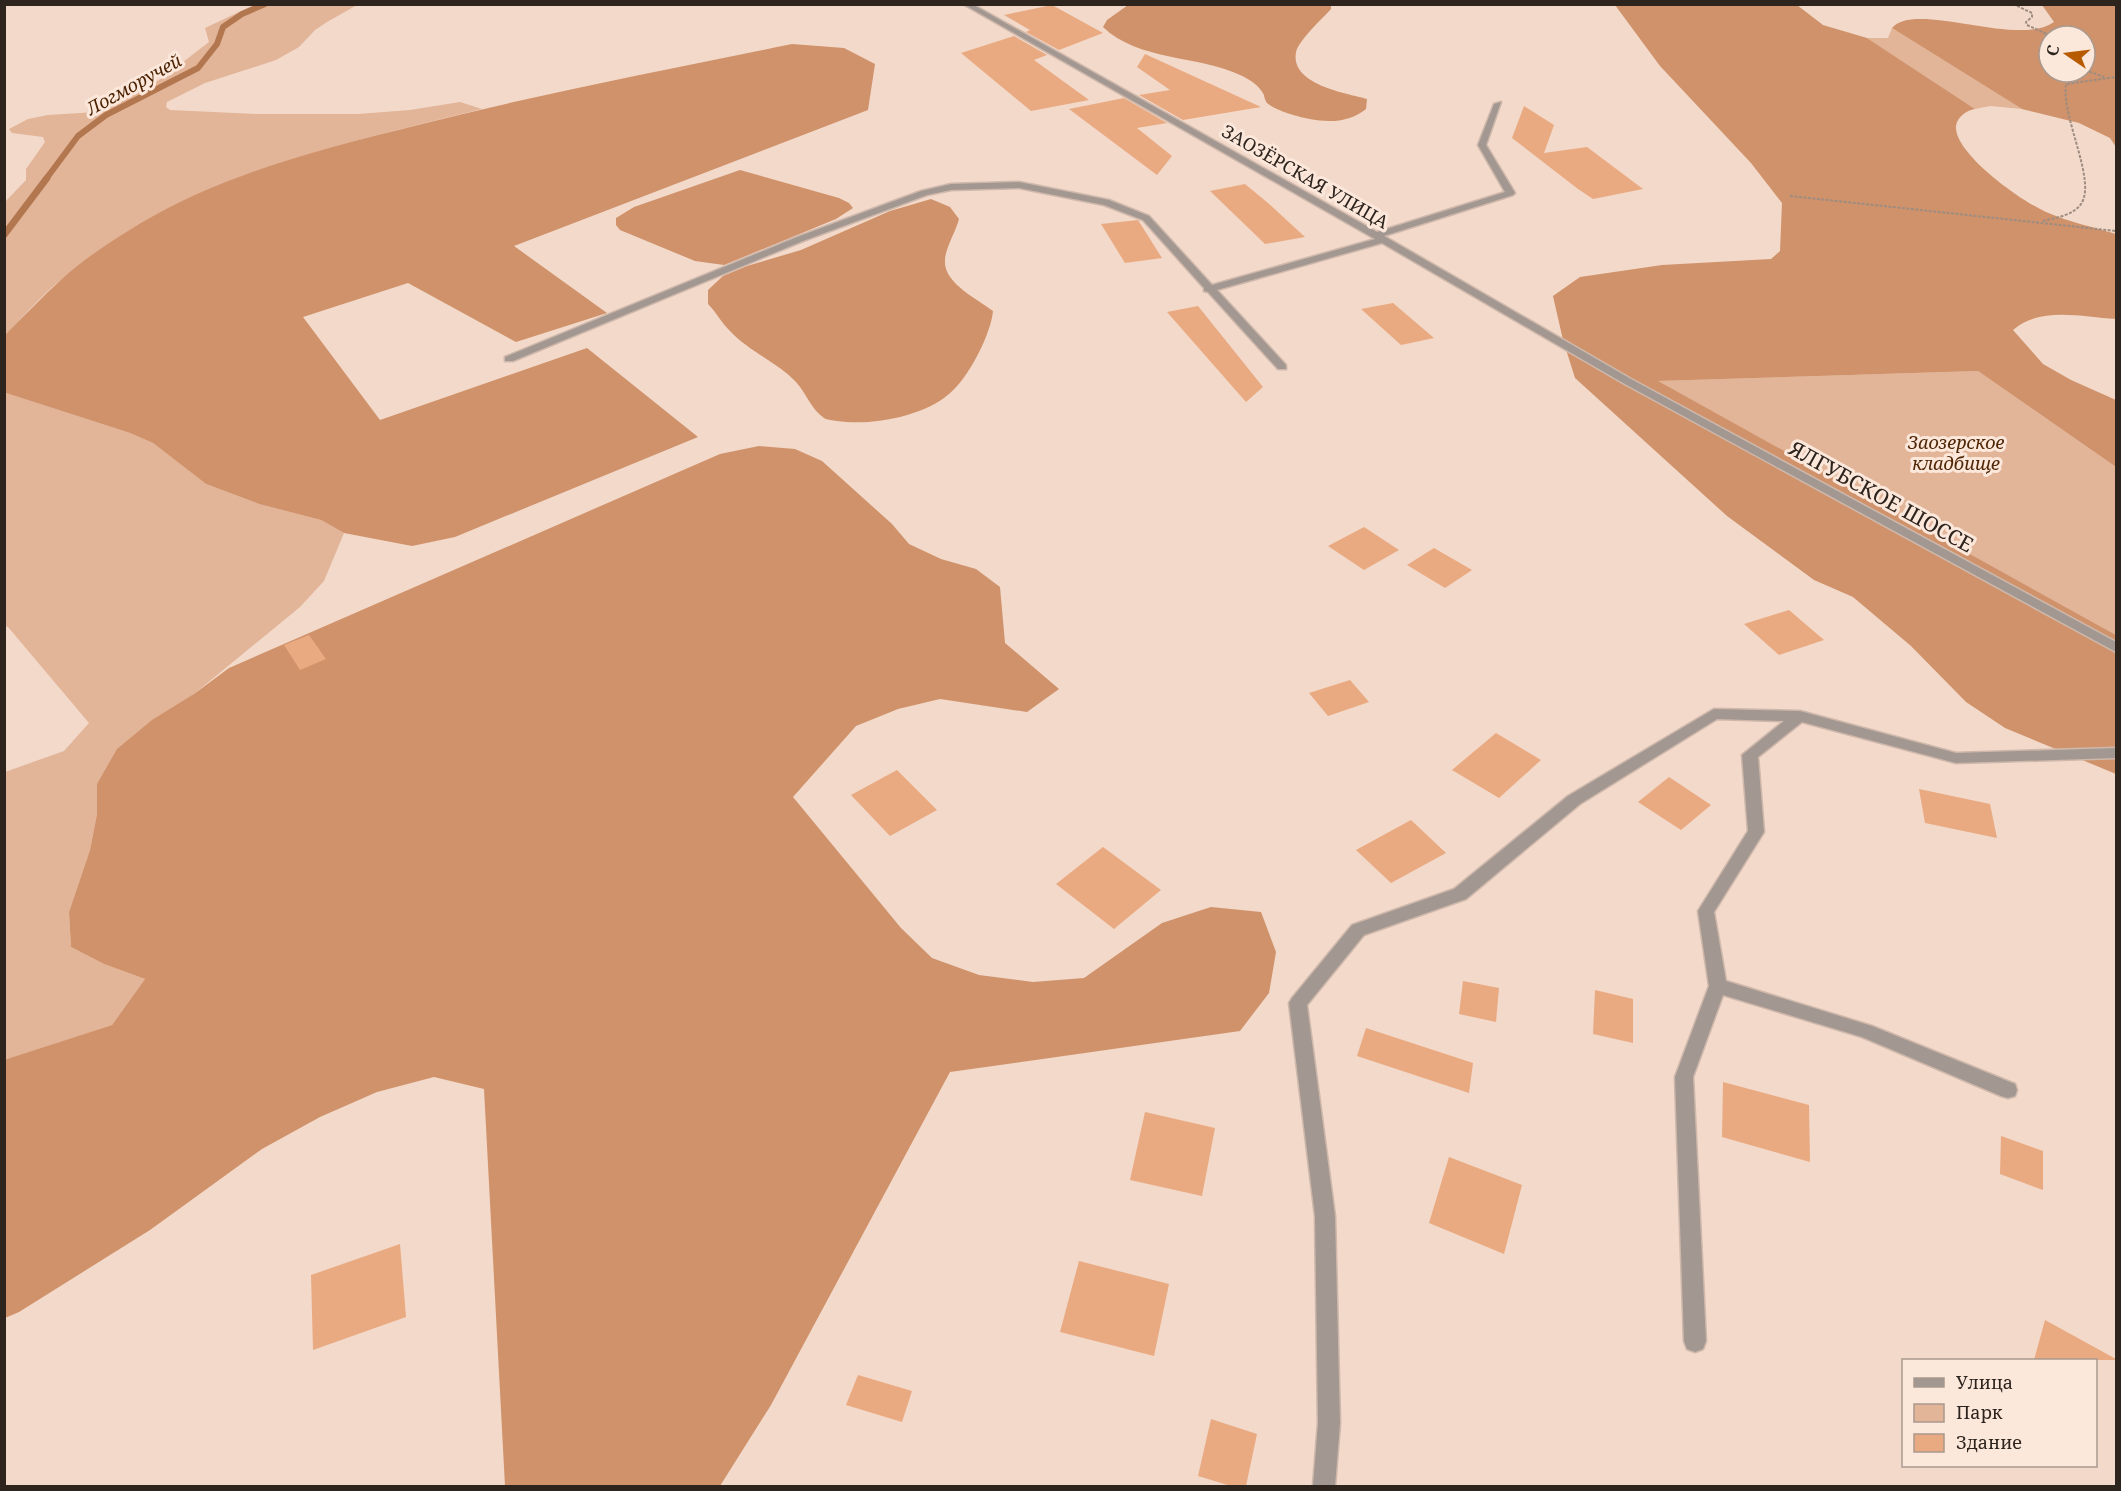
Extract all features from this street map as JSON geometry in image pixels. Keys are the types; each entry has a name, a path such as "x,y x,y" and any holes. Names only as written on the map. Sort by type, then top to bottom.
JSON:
{"street":[{"name":"ЗАОЗЁРСКАЯ УЛИЦА","path":"966,4 1627,381"},
{"path":"1208,289 1379,238 1510,192 1482,145 1498,104"},
{"path":"509,358 613,318 800,239 924,194 951,187 998,184 1019,185 1106,202 1146,218 1208,289 1282,367"},
{"name":"ЯЛГУБСКОЕ ШОССЕ","path":"1627,381 2116,648"},
{"path":"1324,1486 1329,1423 1325,1216 1298,1003 1358,930 1460,894 1574,801 1714,714 1800,716 1956,758 2116,753"},
{"path":"1695,1341 1683,1077 1718,986 1706,911 1756,832 1750,755 1800,716"},
{"path":"1718,986 1866,1031 2008,1090"}],"path":[{"path":"2013,4 2032,13 2033,15 2026,22 2027,25 2037,30"},
{"path":"2097,75 2106,78"},
{"path":"2039,222 2077,209 2085,197 2086,178 2075,146 2065,102 2066,84 2116,77"},
{"path":"1790,196 2116,231"}],"green space":[{"path":"254,5 357,5 315,30 299,47 276,60 205,83 167,102 166,107 170,110 257,114 358,114 410,110 460,102 482,109 318,152 214,189 164,213 115,241 67,275 5,335 5,202 26,180 26,169 45,142 43,137 12,133 9,129 28,119 48,115 96,112 161,79 209,42 205,28"},
{"path":"1892,28 2022,109 1990,106 1975,109 1867,38 1888,38"},
{"name":"Заозерское кладбище","path":"1978,371 2116,467 2116,635 1657,381"},
{"path":"4,389 6,393 130,433 153,443 206,484 259,504 321,520 344,533 324,581 300,607 194,694 97,784 97,814 90,850 69,912 71,947 104,964 145,979 112,1025 5,1060 5,772 64,751 89,723 5,626"}],"shaded area":[{"path":"1128,5 1331,5 1331,9 1298,47 1296,63 1310,80 1321,86 1367,99 1366,109 1352,117 1337,121 1305,118 1271,106 1259,88 1243,77 1223,69 1133,46 1117,38 1103,27 1107,20"},
{"path":"1615,5 1797,5 1823,25 1867,38 1975,109 1966,112 1958,120 1956,126 1958,137 1978,163 2007,188 2046,212 2116,234 2116,319 2048,315 2024,323 2013,330 2043,364 2071,380 2116,400 2116,467 1978,371 1658,381 2116,635 2116,774 2005,728 1966,702 1911,646 1853,597 1814,580 1727,516 1575,378 1553,296 1580,277 1662,265 1771,259 1780,251 1782,203 1751,163 1660,66"},
{"path":"2042,5 2116,5 2116,147 2110,138 2079,123 2022,109 1892,28 1904,21 1922,19 1993,28 2037,29 2037,84 2097,84 2097,24 2049,24 2054,22"},
{"path":"792,44 844,48 875,64 868,110 514,246 607,313 516,342 408,283 303,317 380,420 587,348 698,437 455,537 412,546 344,533 321,520 259,504 206,484 153,443 130,433 6,393 5,335 72,270 91,256 141,223 206,190 309,154 461,114"},
{"path":"740,170 839,198 853,208 836,219 724,265 695,261 620,230 616,225 616,218 634,207"},
{"path":"931,199 950,207 959,219 945,256 946,268 950,276 963,290 993,311 988,332 964,378 949,394 925,409 880,421 850,422 825,419 796,382 738,339 708,304 708,290 723,276 747,266 801,250 890,211"},
{"path":"759,446 795,449 822,461 892,524 909,544 941,559 976,569 1000,587 1005,643 1059,689 1027,712 940,699 898,709 856,726 793,797 901,928 932,958 979,975 1033,982 1084,978 1162,923 1211,907 1261,912 1276,952 1269,993 1240,1031 950,1072 771,1405 720,1486 505,1486 484,1089 434,1077 377,1092 320,1117 262,1149 150,1230 19,1312 5,1318 4,1060 112,1025 145,979 104,964 71,947 69,912 90,850 97,814 97,784 117,749 152,720 194,694 229,668 720,454"}],"building":[{"path":"1052,5 1103,33 1059,50 1026,32 1030,30 1004,15"},
{"path":"1014,36 1047,55 1034,60 1089,100 1031,111 961,53"},
{"path":"1145,54 1261,107 1183,120 1139,95 1170,90 1137,67"},
{"path":"1124,98 1167,123 1137,128 1172,156 1157,175 1069,109"},
{"path":"1524,106 1554,125 1544,153 1587,147 1643,189 1593,199 1578,189 1512,138"},
{"path":"1245,184 1305,237 1265,244 1210,191"},
{"path":"1138,220 1162,258 1125,263 1101,224"},
{"path":"1393,303 1434,338 1401,345 1361,309"},
{"path":"1198,306 1263,387 1246,402 1167,312"},
{"path":"1364,527 1399,550 1364,570 1328,546"},
{"path":"1434,548 1472,570 1445,588 1407,565"},
{"path":"1789,610 1824,640 1779,655 1744,624"},
{"path":"309,635 326,659 300,670 284,645"},
{"path":"1350,680 1369,702 1328,716 1309,693"},
{"path":"1496,733 1541,760 1499,798 1452,770"},
{"path":"897,770 937,810 890,836 851,795"},
{"path":"1669,777 1711,805 1681,830 1638,802"},
{"path":"1919,789 1990,804 1997,838 1925,823"},
{"path":"1411,820 1446,853 1391,883 1356,850"},
{"path":"1103,847 1161,890 1114,929 1056,884"},
{"path":"1463,981 1499,988 1496,1022 1459,1014"},
{"path":"1595,990 1633,999 1633,1043 1593,1034"},
{"path":"1366,1028 1473,1063 1469,1093 1357,1056"},
{"path":"1723,1082 1809,1105 1810,1162 1722,1137"},
{"path":"1145,1112 1215,1128 1202,1196 1130,1180"},
{"path":"2001,1136 2043,1151 2043,1190 2000,1174"},
{"path":"1449,1157 1522,1185 1504,1254 1429,1223"},
{"path":"400,1244 406,1317 313,1350 311,1275"},
{"path":"1079,1261 1169,1284 1154,1356 1060,1332"},
{"path":"2045,1320 2116,1360 2097,1359 2034,1359"},
{"path":"858,1375 912,1391 902,1422 846,1405"},
{"path":"1211,1419 1257,1434 1246,1486 1231,1486 1198,1476"}],"waterway":[{"name":"Логморучей","path":"46,179 78,136 106,115 198,68 217,44 223,27 242,14 265,4"},
{"name":"Логморучей","path":"4,235 47,178"}]}
